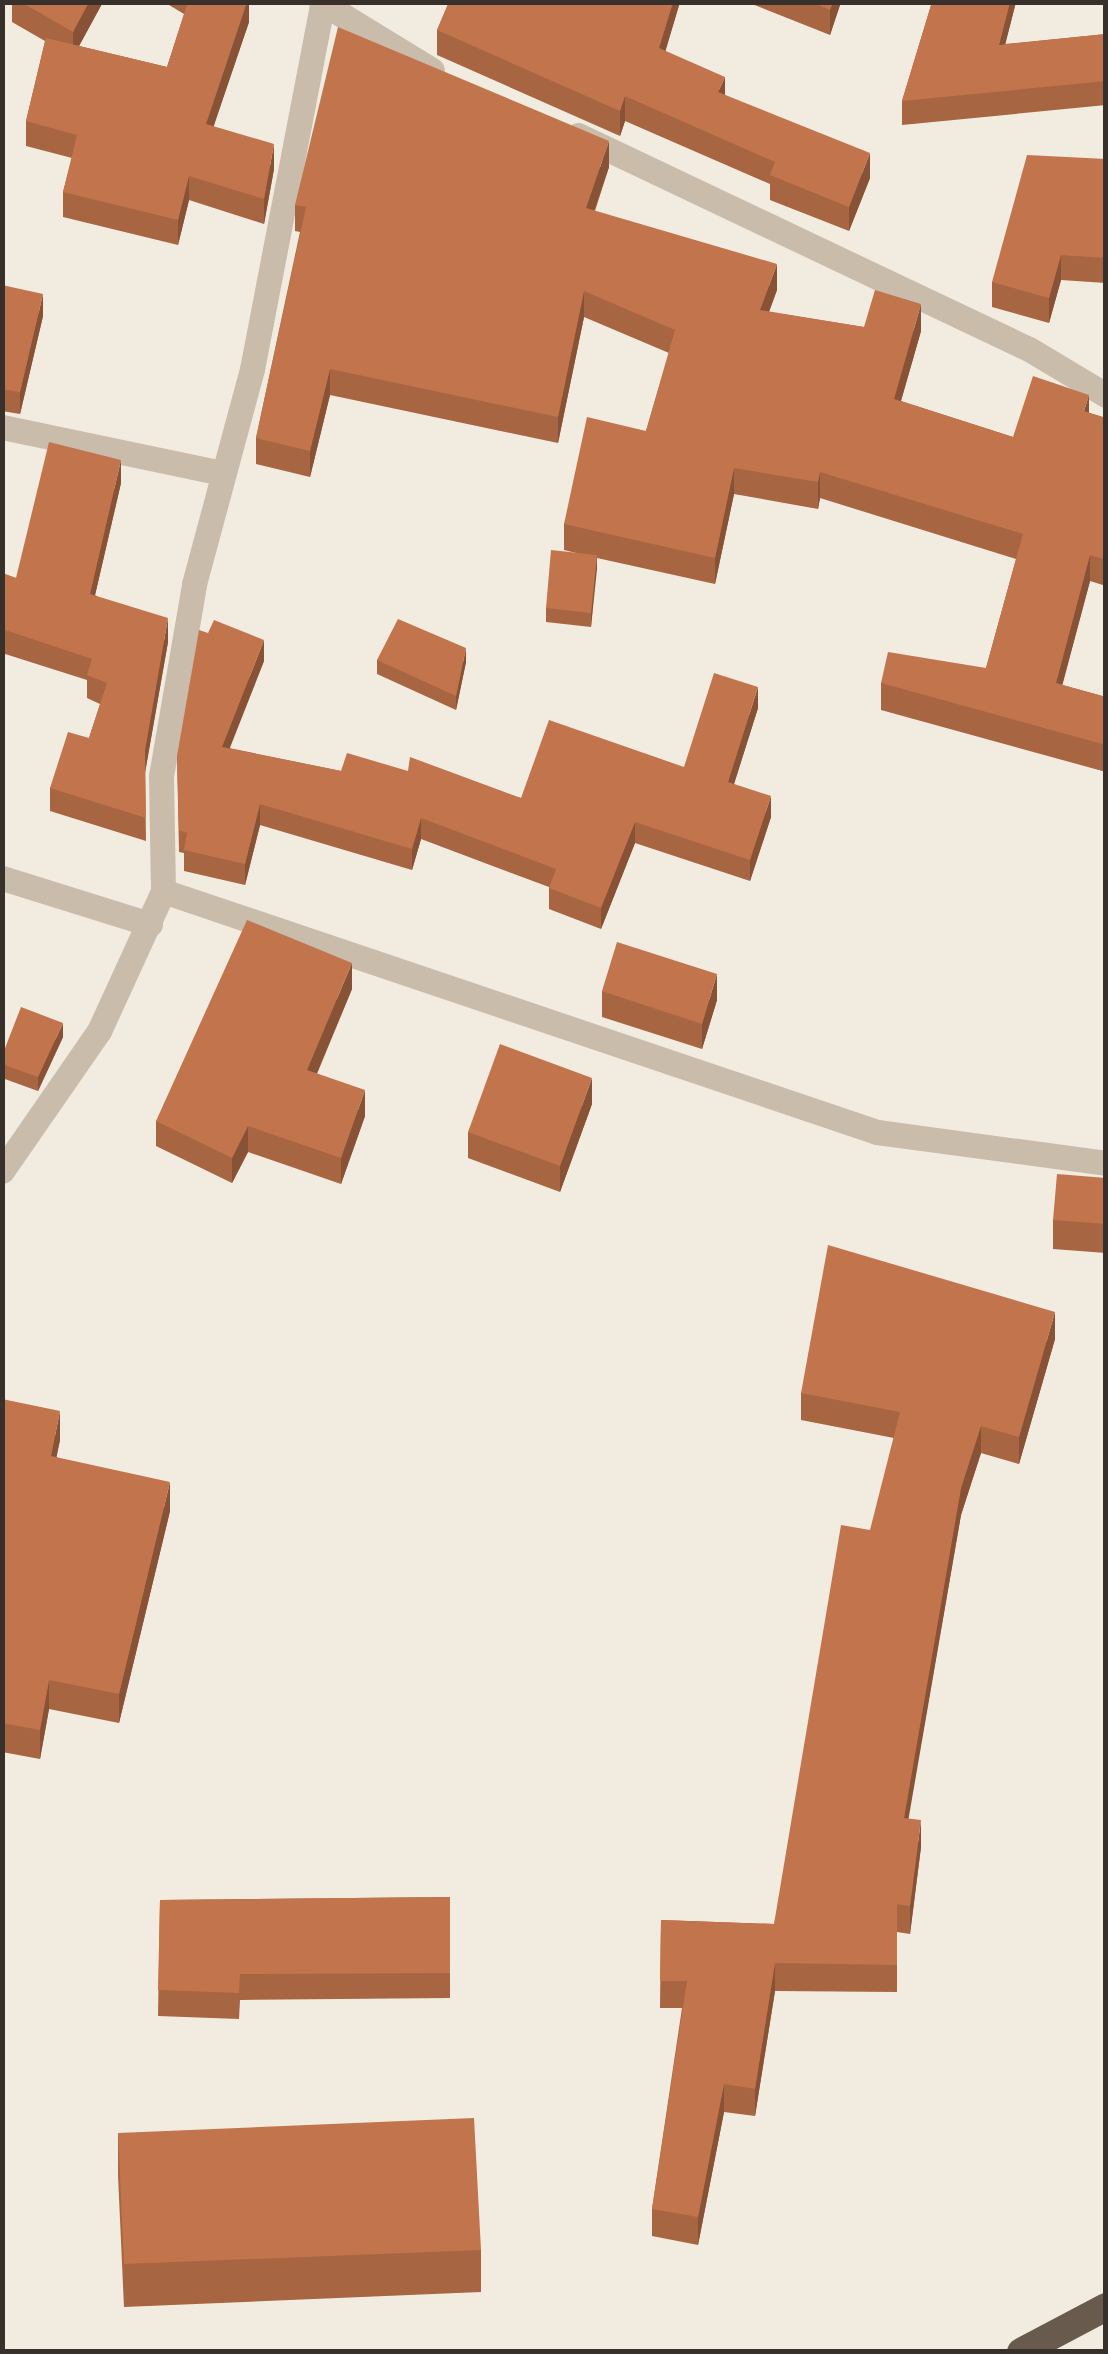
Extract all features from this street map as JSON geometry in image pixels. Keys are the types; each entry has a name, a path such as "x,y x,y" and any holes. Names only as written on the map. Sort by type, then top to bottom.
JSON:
{"highway":[{"path":"1021,2352 1106,2307"}],"street":[{"path":"2,1171 98,1032 162,891 161,776 323,3 458,83"},
{"path":"558,127 1012,341 1106,395"},
{"path":"2,427 224,473"},
{"path":"2,878 150,924"},
{"path":"162,891 877,1132 1106,1162"}],"building":[{"path":"21,2 89,2 73,32"},
{"path":"188,2 247,2 206,124 274,144 264,199 189,176 178,220 63,192 77,135 26,121 46,38 167,67"},
{"path":"449,2 673,2 659,48 725,77 718,92 870,153 849,207 770,175 775,162 625,96 620,111 437,30"},
{"path":"811,2 833,2 830,10"},
{"path":"932,2 1010,2 999,45 1106,34 1106,81 902,101"},
{"path":"338,27 609,141 586,208 777,264 760,310 864,327 875,290 921,304 894,399 1013,437 1033,376 1089,395 1084,411 1106,418 1106,560 1090,555 1056,683 1106,697 1106,745 881,683 888,652 986,668 1023,534 820,472 818,482 734,468 715,558 564,524 587,417 646,431 675,330 584,291 558,417 330,369 310,451 256,438 306,207 295,205"},
{"path":"1027,155 1106,159 1106,258 1061,255 1049,298 992,282"},
{"path":"2,285 43,294 20,392 2,389"},
{"path":"49,442 121,460 90,594 168,618 145,750 146,818 50,788 68,732 89,738 107,683 87,675 92,659 2,629 2,573 16,578"},
{"path":"551,550 597,555 591,613 546,608"},
{"path":"398,619 466,648 456,696 377,660"},
{"path":"214,620 264,640 222,747 341,771 347,753 408,771 410,757 521,798 549,720 684,767 714,673 758,687 728,782 771,796 750,860 635,822 601,908 549,888 556,869 421,818 412,849 260,804 245,864 184,850 187,833 179,830 177,756 199,630 208,633"},
{"path":"247,920 352,963 307,1070 365,1090 341,1158 248,1126 232,1158 156,1121"},
{"path":"617,942 717,974 702,1024 602,991"},
{"path":"21,1007 63,1023 38,1077 2,1064"},
{"path":"500,1044 592,1078 560,1166 468,1132"},
{"path":"1057,1174 1106,1178 1106,1224 1053,1220"},
{"path":"828,1245 1055,1312 1019,1437 981,1426 961,1488 904,1818 921,1820 910,1906 897,1904 897,1965 775,1963 755,2089 724,2084 698,2217 652,2209 687,1981 660,1981 661,1920 774,1924 841,1525 870,1530 900,1412 801,1393"},
{"path":"2,1399 60,1411 51,1456 170,1482 119,1694 49,1680 40,1730 2,1723"},
{"path":"450,1897 450,1973 240,1974 239,1993 158,1990 160,1900"},
{"path":"474,2118 481,2250 124,2264 118,2133"}]}
